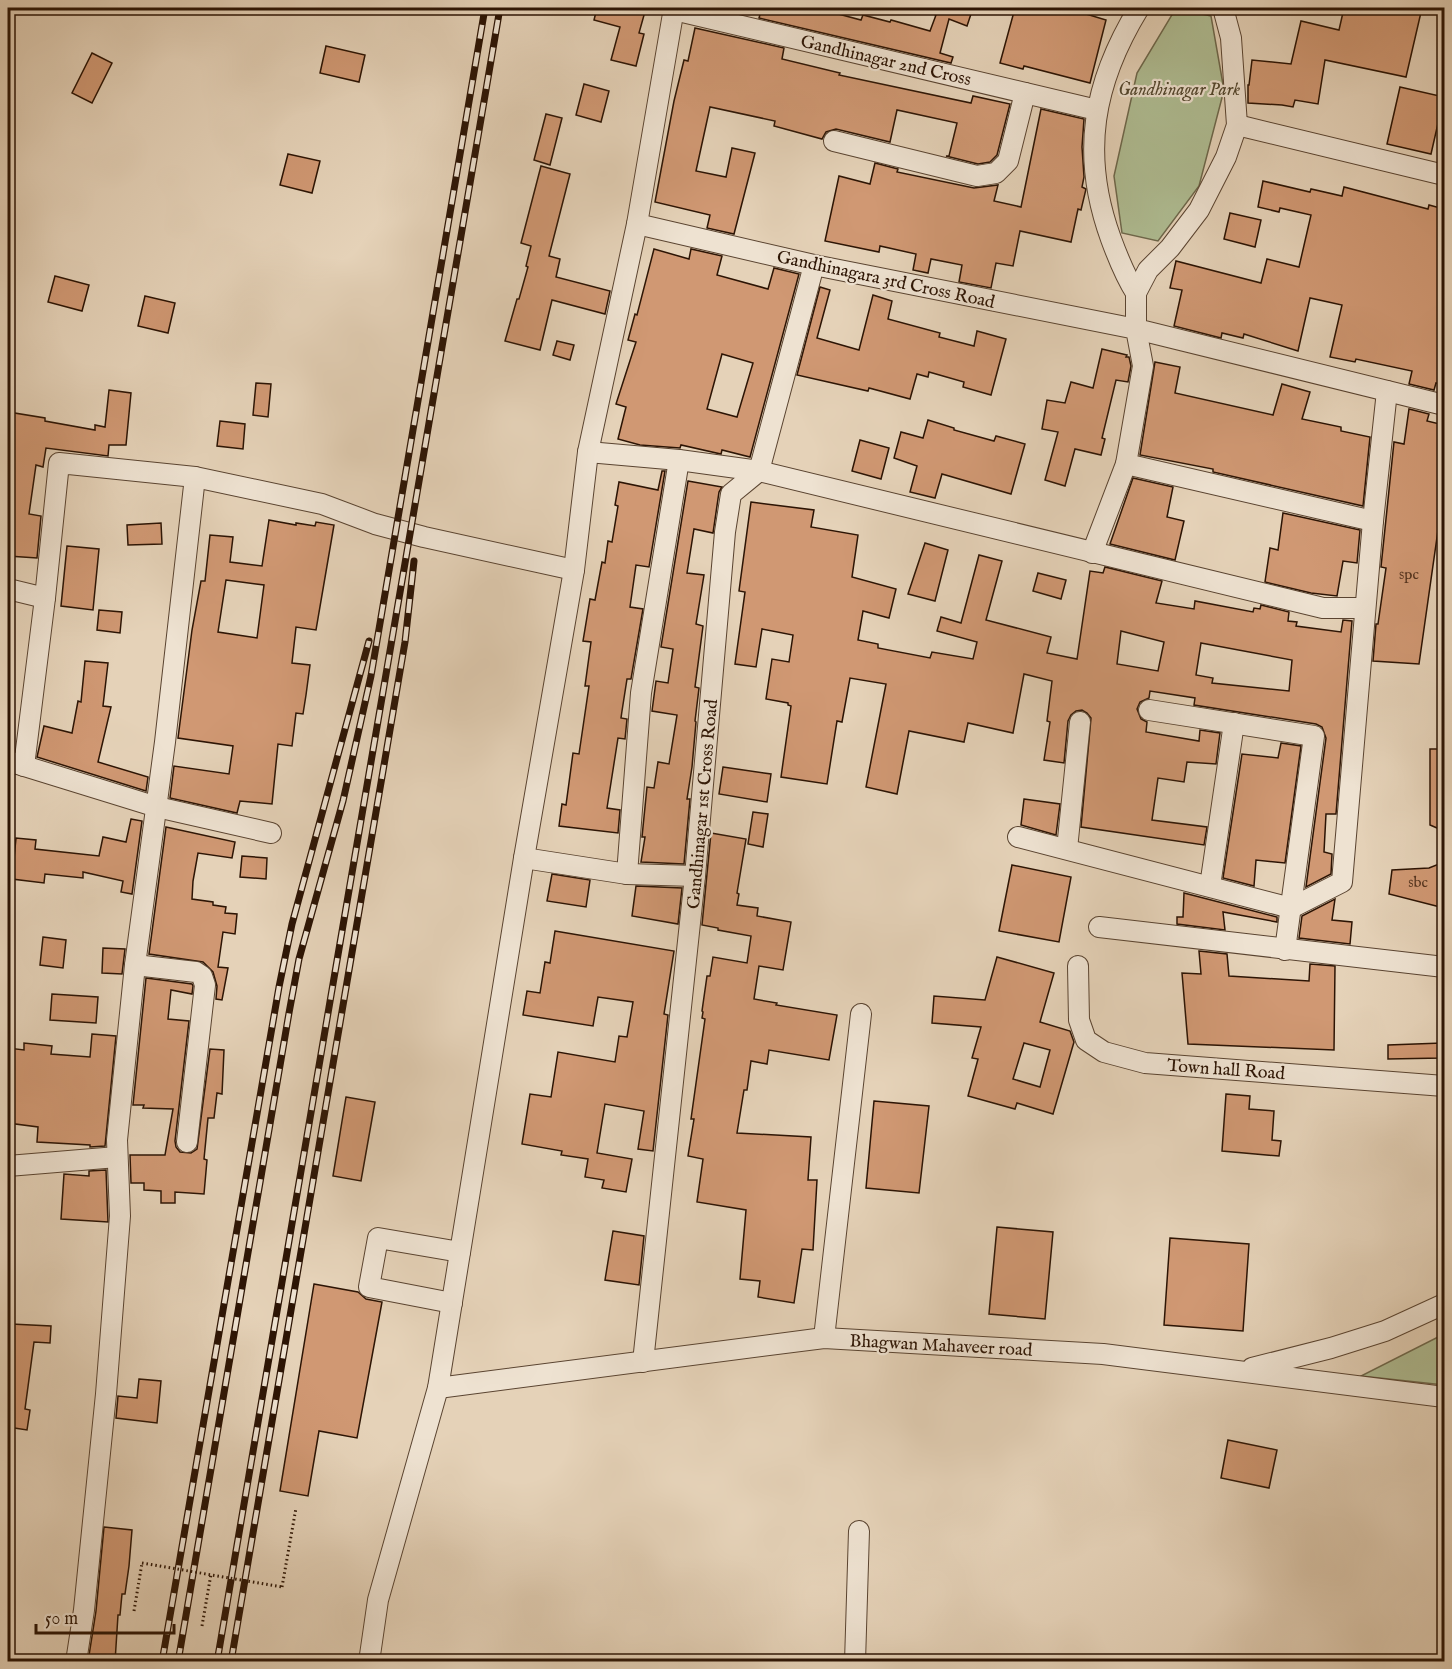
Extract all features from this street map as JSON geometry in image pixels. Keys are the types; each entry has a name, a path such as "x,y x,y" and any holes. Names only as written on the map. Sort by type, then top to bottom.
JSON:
{"street":[{"path":"1136,293 1117,256 1100,210 1093,136 1103,83 1111,60 1139,8"},
{"path":"1092,553 1125,465 1143,366 1136,329 1136,293 1148,270 1170,248 1199,210 1226,157 1236,125 1231,38 1223,8"},
{"path":"369,1662 378,1600 438,1388 524,858 574,570 588,452 637,224 674,9"},
{"name":"Gandhinagar 2nd Cross","path":"674,9 1097,110"},
{"path":"834,141 977,176 996,173 1008,161 1025,93"},
{"path":"1236,125 1444,175"},
{"name":"Gandhinagara 3rd Cross Road","path":"637,224 814,266 1136,329 1444,405"},
{"path":"759,471 814,266"},
{"path":"1018,837 1291,908 1342,882 1365,608 1387,391"},
{"path":"588,452 679,460 759,471 1323,609 1365,608"},
{"path":"627,874 641,693 679,460"},
{"path":"271,833 157,807 16,763 45,598 59,463 195,477 322,504 375,524 424,537 574,570"},
{"path":"1125,465 1373,521"},
{"name":"Gandhinagar 1st Cross Road","path":"643,1362 695,876 725,532 730,495 759,471"},
{"path":"76,1662 84,1610 108,1371 120,1216 117,1140 135,965 157,807 195,477"},
{"path":"8,589 45,598"},
{"path":"1149,710 1314,736 1285,950"},
{"path":"1067,849 1080,722"},
{"path":"1210,886 1234,723"},
{"path":"524,858 627,874 695,876"},
{"path":"1100,927 1444,967"},
{"path":"135,965 196,972 202,976 204,985 187,1142"},
{"name":"Town hall Road","path":"1078,966 1079,1020 1086,1040 1104,1052 1145,1063 1444,1086"},
{"path":"824,1338 861,1014"},
{"path":"8,1166 117,1157"},
{"path":"452,1303 369,1287 378,1238 460,1252"},
{"path":"1240,1371 1331,1348 1385,1331 1444,1304"},
{"name":"Bhagwan Mahaveer road","path":"438,1388 824,1338 1103,1354 1444,1397"},
{"path":"855,1662 859,1531"}],"path":[{"path":"134,1611 142,1563 282,1587 296,1508"},
{"path":"202,1626 211,1574"}],"green space":[{"name":"Gandhinagar Park","path":"1176,8 1211,16 1224,90 1199,186 1158,241 1122,233 1114,176 1137,73"},
{"path":"1444,1334 1444,1385 1361,1376"}],"building":[{"path":"597,8 646,8 639,33 644,34 636,66 611,60 620,27 594,20"},
{"path":"762,8 816,8 861,20 863,15 890,22 891,20 930,31 936,15 921,8 973,8 967,26 949,19 940,53 953,57 951,63 759,18"},
{"path":"1015,8 1079,8 1087,10 1086,14 1106,20 1090,83 1024,66 1023,69 1000,63"},
{"path":"1344,8 1422,8 1406,77 1325,60 1318,104 1295,100 1293,107 1248,103 1252,60 1291,64 1301,21 1339,30"},
{"path":"695,28 784,48 782,59 840,73 839,75 971,103 973,96 1010,104 997,155 990,162 978,164 946,156 949,156 957,123 897,110 890,142 836,129 826,132 822,139 774,126 775,121 710,107 696,171 726,177 732,148 755,153 734,234 707,228 710,215 655,202 674,101 684,60 688,61"},
{"path":"326,46 365,55 359,82 320,73"},
{"path":"92,53 112,63 92,103 72,93"},
{"path":"584,84 609,91 601,122 576,115"},
{"path":"1400,87 1444,97 1431,154 1387,144"},
{"path":"1041,109 1084,119 1082,187 1086,189 1081,210 1078,209 1071,242 1020,231 1013,266 996,263 991,288 959,282 962,265 931,259 928,273 913,270 916,254 880,246 879,252 825,241 839,176 870,184 875,163 898,169 897,172 974,188 998,185 994,201 1021,207"},
{"path":"546,114 562,118 550,165 534,160"},
{"path":"288,154 320,161 312,193 280,185"},
{"path":"541,166 570,174 549,256 560,259 556,277 610,291 605,314 552,300 540,350 505,341 528,267 526,266 531,246 521,243"},
{"path":"1263,181 1310,192 1311,189 1342,196 1344,187 1428,209 1429,205 1444,209 1444,385 1436,383 1434,390 1409,384 1412,371 1356,359 1355,362 1330,357 1342,305 1310,298 1298,351 1244,334 1243,338 1222,333 1221,338 1174,326 1182,290 1170,288 1176,261 1261,283 1267,259 1299,267 1311,215 1280,208 1279,212 1258,207"},
{"path":"1230,213 1261,220 1255,247 1224,239"},
{"path":"654,249 689,259 691,249 722,256 717,275 768,289 774,268 799,274 750,457 722,450 721,454 681,445 680,448 640,445 618,439 626,407 616,404 636,342 628,340 635,314 637,315","holes":["722,354 753,363 737,417 707,409"]},
{"path":"55,276 89,285 82,311 48,302"},
{"path":"820,287 830,290 817,338 859,350 873,295 892,301 888,319 940,333 939,337 974,346 977,331 1006,339 991,395 963,387 964,382 929,372 928,377 917,374 910,399 869,388 868,391 797,375"},
{"path":"145,296 175,303 168,333 138,326"},
{"path":"557,341 574,345 570,360 553,355"},
{"path":"1102,349 1127,355 1131,366 1128,382 1116,380 1102,438 1105,439 1101,455 1075,449 1065,486 1045,480 1058,432 1042,429 1047,400 1065,403 1071,382 1093,388"},
{"path":"1155,362 1180,367 1175,393 1273,415 1282,384 1310,392 1302,419 1341,427 1341,431 1370,437 1363,506 1213,472 1213,469 1140,455"},
{"path":"256,383 271,384 268,417 253,415"},
{"path":"109,390 131,393 126,445 109,445 108,456 46,448 43,467 36,465 29,514 41,516 37,558 8,556 11,499 8,499 8,412 95,430 95,425 105,427"},
{"path":"1409,409 1429,414 1427,421 1444,425 1444,488 1419,664 1373,661 1376,624 1378,624 1386,568 1381,567 1394,442 1404,444"},
{"path":"928,420 994,441 996,436 1025,444 1011,494 942,474 935,498 910,492 917,466 894,458 901,432 923,438"},
{"path":"220,421 245,424 243,449 217,446"},
{"path":"860,440 889,448 881,479 852,471"},
{"path":"662,471 665,471 649,567 636,565 630,607 643,609 631,679 627,679 621,718 627,719 625,739 618,738 607,808 620,810 618,833 559,826 562,804 566,805 573,753 579,754 589,686 585,686 591,642 583,641 590,599 595,600 602,562 605,563 608,541 612,542 619,482 658,490"},
{"path":"1133,478 1173,487 1167,517 1184,521 1175,560 1110,544"},
{"path":"688,481 722,487 719,492 713,533 694,529 687,573 704,575 696,624 703,626 695,687 699,688 687,799 690,799 684,864 641,862 645,837 642,837 647,787 654,788 658,762 669,764 677,715 652,711 656,681 668,683 673,649 661,647"},
{"path":"751,502 814,510 811,527 858,535 852,577 896,589 889,618 863,611 858,640 878,644 878,648 930,658 932,652 973,659 977,642 937,631 941,617 961,623 979,555 1002,561 986,620 1051,637 1047,653 1077,659 1090,571 1103,573 1105,567 1162,581 1156,603 1194,609 1195,601 1253,612 1254,608 1260,609 1261,605 1289,612 1288,621 1297,622 1296,626 1341,632 1343,620 1352,621 1336,814 1326,814 1324,852 1332,854 1331,874 1306,887 1326,738 1322,727 1316,724 1194,705 1195,698 1150,691 1149,698 1140,702 1137,709 1141,719 1147,722 1146,732 1199,741 1200,730 1220,733 1216,764 1187,762 1184,782 1158,778 1152,820 1207,827 1204,845 1081,827 1091,718 1082,710 1071,715 1068,721 1064,763 1044,760 1050,722 1047,721 1052,681 1024,674 1013,733 968,723 964,742 909,731 897,794 866,787 886,684 850,678 842,722 837,721 827,784 781,777 791,706 788,703 766,699 772,659 789,662 793,635 762,629 756,667 735,664 745,592 739,591","holes":["1121,631 1164,642 1158,671 1117,664","1201,643 1292,660 1289,691 1212,683 1213,678 1196,675"]},
{"path":"1283,513 1360,530 1357,563 1343,561 1337,596 1311,593 1265,582 1270,548 1278,550"},
{"path":"269,520 296,525 296,523 315,526 316,522 334,525 316,630 296,627 292,663 310,665 306,695 303,714 296,713 292,746 278,744 272,804 240,801 237,813 170,798 174,766 229,774 233,746 178,738 192,630 201,581 205,581 210,535 233,537 230,562 262,566","holes":["226,580 264,585 257,638 218,632"]},
{"path":"161,523 162,544 128,545 127,525"},
{"path":"925,543 948,550 935,601 908,594"},
{"path":"67,546 99,549 93,610 61,606"},
{"path":"1038,573 1066,580 1061,599 1033,591"},
{"path":"99,610 122,612 120,633 97,630"},
{"path":"85,661 108,663 103,706 111,707 98,762 148,777 146,791 37,757 44,726 72,733 78,701 81,702"},
{"path":"1281,743 1301,746 1285,863 1256,860 1254,886 1223,878 1242,754 1278,758"},
{"path":"1430,749 1444,749 1444,831 1430,825"},
{"path":"723,767 771,774 767,802 719,794"},
{"path":"1024,799 1060,804 1056,835 1021,825"},
{"path":"753,812 768,814 763,847 748,844"},
{"path":"131,819 142,821 132,894 121,892 123,881 83,872 83,878 45,874 44,883 12,879 16,838 36,840 35,849 99,856 103,837 126,842"},
{"path":"166,827 235,842 232,858 198,853 193,881 192,899 213,902 213,905 226,907 225,913 237,914 235,934 223,932 218,967 228,968 222,1000 216,999 217,986 213,972 203,962 149,954"},
{"path":"711,833 746,839 737,905 758,908 757,916 791,922 783,970 759,966 754,999 837,1015 829,1060 769,1050 767,1064 751,1061 737,1133 811,1137 808,1180 817,1180 813,1250 802,1249 794,1303 758,1297 760,1281 740,1279 746,1210 697,1202 703,1159 688,1156 705,1019 702,1018 702,1011 707,976 710,976 713,957 747,963 751,936 702,925"},
{"path":"242,856 267,858 266,879 240,877"},
{"path":"1444,862 1444,908 1389,894 1392,870 1429,868"},
{"path":"1012,865 1071,877 1059,942 999,931"},
{"path":"552,874 590,880 586,907 547,901"},
{"path":"636,886 682,888 678,924 632,916"},
{"path":"1184,893 1277,917 1277,922 1223,912 1225,930 1177,924 1177,917 1183,917"},
{"path":"1335,899 1332,920 1352,922 1350,944 1299,938 1302,916"},
{"path":"555,931 674,951 664,1014 668,1015 653,1151 638,1149 644,1111 605,1104 597,1153 632,1159 626,1192 602,1188 604,1180 585,1177 588,1159 561,1155 562,1151 522,1144 530,1094 551,1097 558,1052 615,1062 619,1036 627,1037 633,1002 598,997 593,1026 523,1015 527,991 540,993 545,962 550,963"},
{"path":"43,937 66,940 63,968 40,965"},
{"path":"103,948 125,949 122,974 102,973"},
{"path":"1199,951 1227,954 1229,976 1309,981 1310,964 1335,966 1334,1050 1188,1044 1182,973 1201,974"},
{"path":"997,957 1054,973 1040,1022 1070,1031 1074,1042 1053,1114 1017,1103 1015,1109 968,1096 978,1059 972,1058 981,1027 932,1023 934,996 985,1000","holes":["1024,1043 1050,1050 1040,1087 1013,1079"]},
{"path":"146,978 192,984 193,986 192,994 171,990 168,1019 189,1021 175,1141 180,1152 191,1153 197,1149 210,1049 224,1050 222,1094 217,1093 214,1118 208,1118 204,1159 207,1160 204,1194 175,1192 175,1203 161,1203 161,1191 144,1190 144,1183 131,1183 130,1155 165,1155 173,1109 143,1108 144,1105 133,1105"},
{"path":"52,994 98,997 96,1023 50,1020"},
{"path":"92,1034 116,1036 105,1146 90,1147 90,1145 37,1142 38,1127 8,1123 8,1048 24,1050 24,1043 52,1046 51,1054 90,1057"},
{"path":"1442,1043 1442,1058 1388,1059 1388,1045"},
{"path":"1226,1094 1250,1096 1249,1109 1274,1111 1272,1140 1281,1141 1279,1156 1222,1151"},
{"path":"346,1097 375,1102 361,1181 333,1176"},
{"path":"874,1101 929,1106 919,1193 866,1188"},
{"path":"106,1170 108,1222 61,1219 64,1174 89,1176 89,1171"},
{"path":"997,1227 1053,1232 1045,1319 989,1314"},
{"path":"613,1231 644,1236 639,1285 605,1280"},
{"path":"1170,1238 1249,1244 1243,1331 1164,1325"},
{"path":"314,1284 358,1292 366,1299 382,1302 357,1438 319,1431 308,1496 280,1491"},
{"path":"11,1324 51,1326 50,1343 34,1342 25,1409 30,1410 27,1430 8,1427 8,1365"},
{"path":"139,1379 161,1381 157,1423 116,1418 118,1396 137,1398"},
{"path":"1228,1440 1277,1450 1269,1488 1221,1478"},
{"path":"104,1527 132,1530 129,1566 125,1594 122,1594 120,1615 118,1615 115,1662 88,1662 96,1611"}],"railway":[{"path":"178,1662 299,959 343,801 371,676 485,8"},
{"path":"217,1662 500,8"},
{"path":"231,1662 405,642 414,561"},
{"path":"162,1662 279,987 292,924 369,641"}]}
